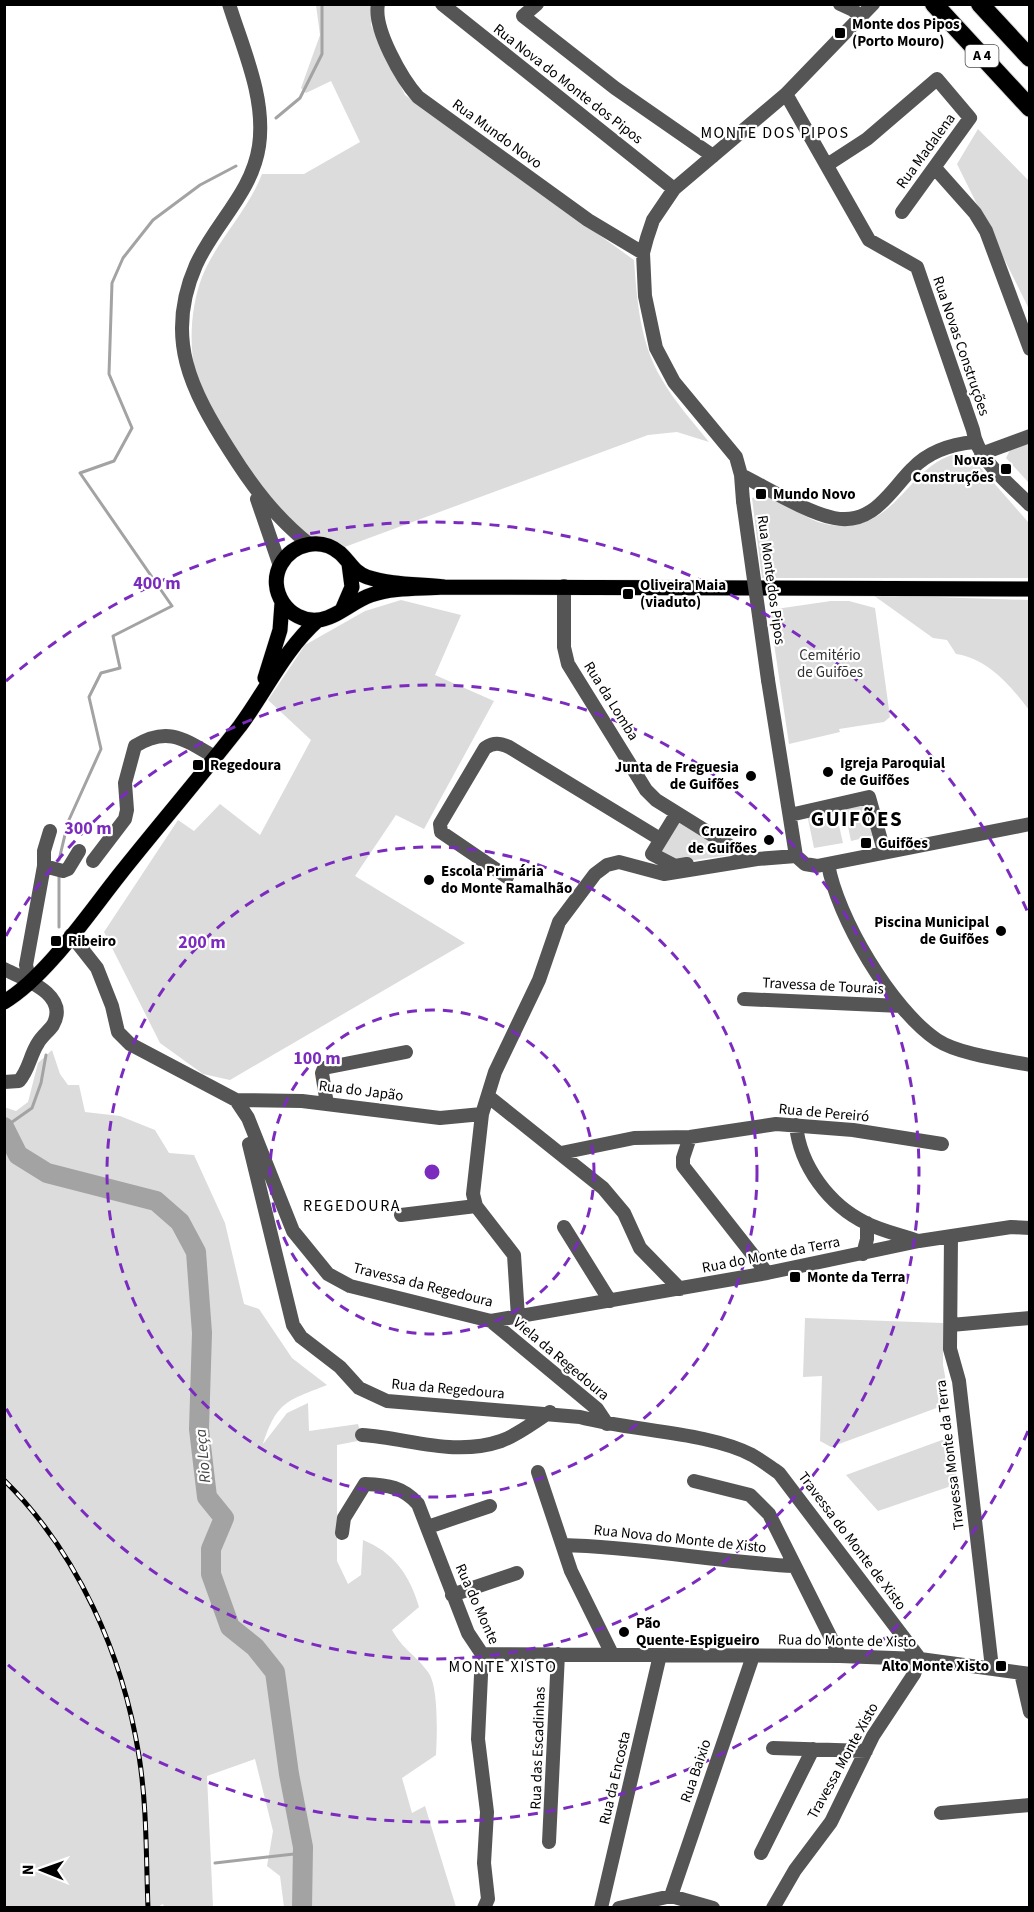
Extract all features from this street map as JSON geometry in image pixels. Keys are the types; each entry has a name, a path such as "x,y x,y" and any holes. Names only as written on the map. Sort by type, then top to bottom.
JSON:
{"highway":[{"name":"A 4","path":"934,4 1029,108"},
{"name":"A 4","path":"981,4 1029,58"}],"main road":[{"path":"261,691 280,630 282,603 276,584 280,566 297,548 309,544 332,548 355,572 372,579 444,587"},
{"path":"343,608 352,587 348,564"},
{"path":"4,1002 30,982 72,935 213,756 241,725 261,691 305,631 318,620 336,614 343,608 374,594 444,587 564,586 1029,589"},
{"path":"282,603 297,616 318,620"}],"street":[{"path":"229,4 256,93 260,127 259,146 249,182 197,263 188,286 182,330 185,364 195,392 252,486 267,522 280,566"},
{"name":"Rua Mundo Novo","path":"378,4 382,34 409,86 418,97 588,220 644,253"},
{"name":"Rua Nova do Monte dos Pipos","path":"442,4 674,189"},
{"path":"537,4 523,16 615,88 713,156"},
{"path":"840,4 861,17"},
{"name":"Rua Monte dos Pipos","path":"796,856 768,680 741,475 736,457 674,382 663,364 649,322 644,253 653,220 674,189 786,94 873,4"},
{"name":"Rua Madalena","path":"827,165 867,140 937,79 970,118 902,212"},
{"name":"Rua Novas Construções","path":"786,94 870,240 917,267 978,448"},
{"path":"935,168 971,207 986,231 1029,350"},
{"path":"741,475 826,516 849,519 869,512 889,498 912,468 950,446 978,448 1029,436"},
{"path":"978,448 1029,506"},
{"path":"252,486 292,530 309,544"},
{"name":"Rua da Lomba","path":"564,586 564,647 572,673 646,790 677,813 752,858"},
{"path":"93,861 124,819 127,810 125,783 135,746 149,738 167,734 213,756"},
{"path":"507,877 441,832 440,824 485,748 492,744 501,743 509,747 660,839"},
{"path":"790,815 869,796 884,851"},
{"path":"677,813 652,854 675,866 796,856 811,866 828,864 884,851 1029,824"},
{"path":"30,982 26,965 44,866 44,851 50,831"},
{"path":"44,866 63,871 68,870 79,851"},
{"path":"401,1215 476,1206 473,1194 482,1114 501,1059 539,980 559,922 595,874 619,862 664,874 752,858"},
{"path":"828,864 836,897 845,917 871,962 901,1006 937,1041 951,1047 1029,1065"},
{"path":"72,935 97,968 112,1006 118,1032 130,1044 236,1100"},
{"path":"4,969 43,987 56,1006 57,1013 53,1025 38,1043 25,1074 19,1081 11,1084 4,1082"},
{"name":"Travessa de Tourais","path":"744,999 901,1006"},
{"path":"327,1104 322,1072 324,1068 406,1052"},
{"path":"489,1097 561,1153 616,1202 632,1227 640,1248 680,1289"},
{"name":"Rua do Japão","path":"236,1100 327,1104 440,1118 482,1114"},
{"name":"Travessa da Regedoura","path":"236,1100 248,1118 293,1231 328,1274 350,1286 491,1321 518,1317 514,1255 510,1246 476,1206"},
{"name":"Rua da Regedoura","path":"236,1100 243,1119 293,1325 301,1337 340,1367 359,1388 387,1401 456,1408 550,1412 608,1424"},
{"name":"Rua de Pereiró","path":"561,1153 634,1138 690,1137 776,1124 853,1130 942,1144"},
{"path":"796,1125 804,1158 815,1177 839,1204 867,1223 919,1241"},
{"path":"690,1137 683,1158 683,1166 767,1273"},
{"path":"863,1254 867,1239 867,1223"},
{"path":"564,1227 610,1300"},
{"name":"Rua do Monte da Terra","path":"518,1317 767,1273 919,1241 1011,1227 1029,1228"},
{"name":"Travessa Monte da Terra","path":"951,1237 950,1349 959,1382 992,1668"},
{"path":"951,1325 1029,1318"},
{"name":"Viela da Regedoura","path":"491,1321 597,1409 608,1424"},
{"path":"362,1435 403,1439 432,1447 480,1446 503,1440 550,1412"},
{"name":"Travessa do Monte de Xisto","path":"608,1424 722,1444 751,1455 779,1473 920,1659"},
{"path":"538,1472 571,1570 612,1654"},
{"path":"694,1481 750,1495 769,1514 840,1656"},
{"name":"Rua do Monte","path":"342,1533 344,1518 365,1484 387,1485 406,1491 418,1504 468,1633 482,1654 478,1739 487,1812 484,1863 488,1899 484,1908"},
{"path":"428,1527 490,1506"},
{"name":"Rua Nova do Monte de Xisto","path":"563,1545 621,1546 725,1562 794,1566"},
{"path":"452,1595 517,1573"},
{"name":"Rua do Monte de Xisto","path":"482,1654 840,1656 920,1659 1025,1674"},
{"name":"Rua das Escadinhas","path":"549,1842 558,1654"},
{"name":"Rua da Encosta","path":"601,1908 660,1655"},
{"name":"Rua Baixio","path":"671,1896 753,1656"},
{"name":"Travessa Monte Xisto","path":"773,1908 795,1870 831,1822 866,1751 920,1659"},
{"path":"1025,1674 1029,1712"},
{"path":"773,1748 866,1751"},
{"path":"761,1853 813,1749"},
{"path":"941,1813 1029,1805"},
{"path":"620,1908 671,1896 713,1908"}],"green space":[{"path":"316,5 374,5 371,25 405,95 634,260 641,321 648,350 672,395 709,442 677,432 648,435 342,548 301,532 282,516 206,402 195,373 192,324 197,292 208,263 249,200 262,174 304,174 360,142 331,81 306,93 301,88 320,35"},
{"path":"978,129 1029,181 1029,309 957,164"},
{"path":"1029,443 1029,483 1006,458 1010,450"},
{"path":"962,454 972,458 1029,523 1029,578 762,578 752,498 767,496 783,502 820,523 836,526 852,525 868,521 881,513 938,461 952,455"},
{"path":"873,595 1029,600 1029,710 1006,683 988,667 956,654 947,640 933,638"},
{"path":"401,600 461,615 435,675 494,701 424,829 396,815 355,876 465,943 230,1080 203,1074 160,1043 104,932 178,820 194,831 220,804 260,835 311,740 268,700 305,645 365,611"},
{"name":"Cemitério de Guifões","path":"831,601 849,601 875,608 890,717 884,722 839,729 840,732 789,744 769,610"},
{"path":"867,801 876,835 851,841 844,807"},
{"path":"835,808 843,843 814,848 807,814"},
{"path":"679,818 736,854 675,863 657,853"},
{"path":"52,1050 60,1074 68,1085 79,1085 85,1112 120,1116 155,1130 169,1153 194,1155 225,1223 244,1304 259,1309 292,1358 327,1385 285,1404 273,1419 263,1444 287,1413 308,1403 309,1431 358,1424 363,1440 337,1445 337,1561 348,1584 361,1575 363,1540 392,1558 405,1575 415,1595 419,1607 392,1630 432,1679 436,1712 436,1755 402,1778 412,1813 425,1806 456,1907 306,1907 305,1901 297,1898 298,1907 284,1907 280,1876 267,1866 273,1831 255,1759 207,1776 213,1907 164,1907 163,1904 156,1908 5,1907 4,1107 16,1111 28,1102 38,1063"},
{"path":"805,1318 943,1323 943,1365 950,1403 831,1447 820,1441 822,1376 803,1377"},
{"path":"953,1436 957,1484 878,1511 846,1475"}],"waterway":[{"path":"276,118 300,98 322,54 322,4"},
{"path":"59,860 68,822 101,749 89,697 101,673 120,668 113,636 172,606 80,473 114,461 132,428 109,374 112,283 123,258 153,220 200,185 236,166"},
{"path":"59,875 59,927"},
{"path":"5,1127 32,1108 41,1083 46,1055"},
{"name":"Rio Leça","path":"4,1127 18,1155 47,1173 156,1201 180,1222 196,1252 202,1333 199,1429 207,1497 224,1518 211,1549 211,1574 230,1627 255,1647 275,1672 289,1774 303,1847 302,1908"},
{"path":"215,1863 303,1853"}],"railway":[{"path":"4,1480 54,1540 75,1573 93,1607 122,1681 132,1718 142,1775 148,1908"}],"place":[{"name":"Monte dos Pipos (Porto Mouro)","path":"840,33"},
{"name":"Novas Construções","path":"1006,469"},
{"name":"Mundo Novo","path":"761,494"},
{"name":"Oliveira Maia (viaduto)","path":"628,594"},
{"name":"Regedoura","path":"198,765"},
{"name":"Igreja Paroquial de Guifões","path":"828,772"},
{"name":"Junta de Freguesia de Guifões","path":"751,776"},
{"name":"Cruzeiro de Guifões","path":"769,840"},
{"name":"Guifões","path":"866,843"},
{"name":"Escola Primária do Monte Ramalhão","path":"429,880"},
{"name":"Piscina Municipal de Guifões","path":"1001,931"},
{"name":"Ribeiro","path":"56,941"},
{"name":"Monte da Terra","path":"795,1277"},
{"name":"Pão Quente-Espigueiro","path":"624,1632"},
{"name":"Alto Monte Xisto","path":"1001,1666"}],"district":[{"name":"MONTE DOS PIPOS","path":"775,133"},
{"name":"GUIFÕES","path":"857,819"},
{"name":"REGEDOURA","path":"352,1206"},
{"name":"MONTE XISTO","path":"503,1667"}]}
